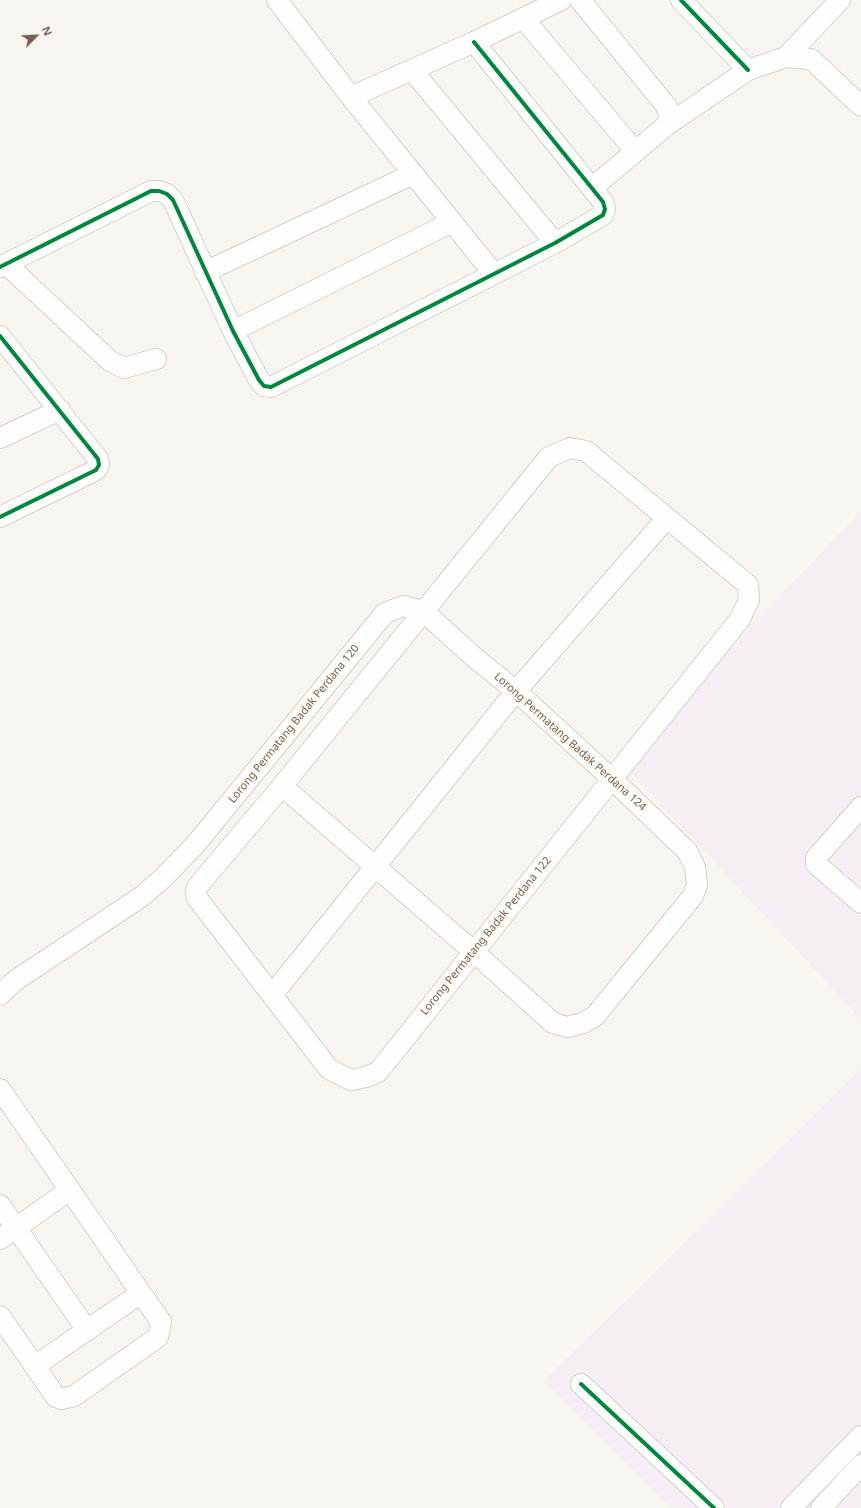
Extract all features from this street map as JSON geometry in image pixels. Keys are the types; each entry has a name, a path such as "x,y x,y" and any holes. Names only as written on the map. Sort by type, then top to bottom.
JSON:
{"street":[{"path":"277,0 352,97 494,274"},
{"path":"352,97 474,42 561,0"},
{"path":"580,0 667,108 669,116 667,125"},
{"path":"681,0 748,70"},
{"path":"786,57 840,0"},
{"path":"523,18 635,151"},
{"path":"156,359 124,368 110,361 3,266 151,191 159,191 167,194 173,200 233,331 259,380 264,386 271,387 555,243 603,215 605,209 603,202 474,42"},
{"path":"592,188 667,125 748,70 786,57 811,59 861,106"},
{"path":"412,70 555,243"},
{"path":"205,272 413,174"},
{"path":"233,331 452,222"},
{"path":"0,336 8,358 60,410 98,459 99,465 96,470 0,517"},
{"path":"0,438 60,410"},
{"name":"Lorong Permatang Badak Perdana 122","path":"570,448 586,451 666,519 748,585 749,600 740,620 378,1072 366,1077 351,1080 329,1069 273,994 197,898 196,892 198,886 282,786 424,611 549,458 570,448"},
{"path":"273,994 516,691 666,519"},
{"name":"Lorong Permatang Badak Perdana 120","path":"0,995 16,980 141,897 176,865 195,845 385,613 402,606 424,611"},
{"name":"Lorong Permatang Badak Perdana 124","path":"424,611 475,658 516,691 612,779 687,851 695,867 697,885 693,896 595,1016 583,1022 567,1027 553,1023 474,952"},
{"path":"282,786 374,868 474,952"},
{"path":"861,807 816,858 816,864 861,904"},
{"path":"0,1089 161,1322 158,1337 74,1396 62,1399 56,1397 1,1320"},
{"path":"8,1233 70,1190"},
{"path":"0,1205 8,1233 87,1330"},
{"path":"35,1366 141,1293"},
{"path":"582,1384 714,1508"},
{"path":"791,1508 861,1436"},
{"path":"821,1508 861,1465"},
{"path":"832,1466 847,1480"}],"shaded area":[{"path":"861,511 861,1019 621,762"},
{"path":"861,1069 861,1508 671,1508 544,1381"}],"cycle path":[{"path":"681,0 748,70"},
{"path":"0,267 151,191 159,191 167,194 173,200 233,331 259,380 264,386 271,387 555,243 603,215 605,209 603,202 474,42"},
{"path":"0,336 98,459 99,465 96,470 0,517"},
{"path":"581,1384 714,1508"}]}
